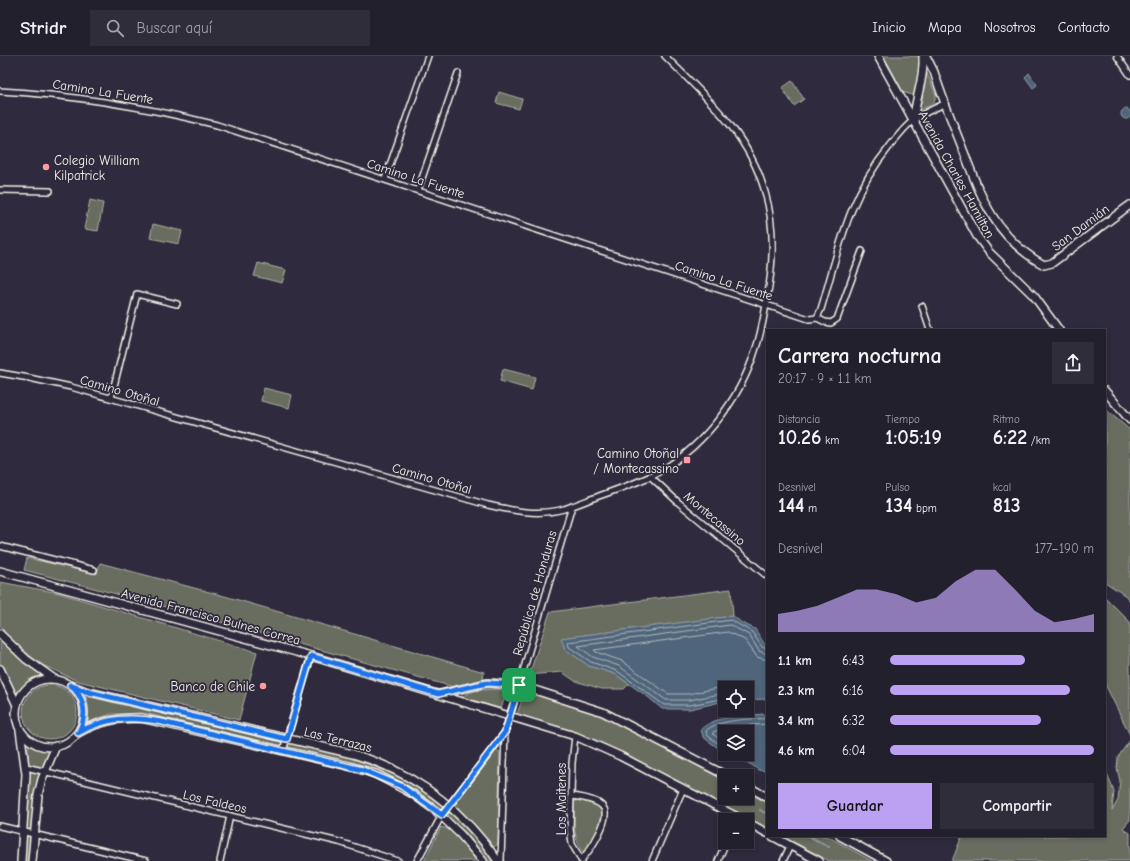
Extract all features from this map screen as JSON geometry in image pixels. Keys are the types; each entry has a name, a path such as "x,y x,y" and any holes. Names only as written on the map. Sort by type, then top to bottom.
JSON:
{"street":[{"path":"385,179 428,56"},
{"name":"Camino Otoñal","path":"0,373 53,382 509,510 538,513 572,506 650,476 694,446 726,408 740,386 752,362 760,335 773,262 773,233 769,205 759,173 744,143 730,122 665,56"},
{"name":"Avenida Charles Hamilton","path":"878,56 977,236 989,252 1034,296 1058,329"},
{"path":"914,120 916,100 923,75 924,56"},
{"name":"Avenida Charles Hamilton","path":"924,56 934,72 944,104 977,188 989,211 1003,230 1019,247 1032,258 1044,265"},
{"path":"1117,56 1130,75"},
{"path":"418,190 458,73"},
{"name":"Camino La Fuente","path":"0,91 98,100 183,116 250,134 802,318 817,318 831,324 837,318 862,251"},
{"path":"898,92 906,98 916,100"},
{"path":"817,318 845,223 856,197 876,164 914,120 944,104"},
{"path":"0,190 50,190"},
{"name":"San Damián","path":"1044,265 1052,263 1130,205"},
{"path":"111,398 137,294 177,304"},
{"path":"922,306 930,329"},
{"path":"1106,391 1130,420"},
{"name":"Montecassino","path":"650,476 766,575"},
{"name":"República de Honduras","path":"499,861 505,732 572,506"},
{"path":"0,546 94,570"},
{"name":"Avenida Francisco Bulnes Correa","path":"0,571 311,656 575,736 590,741 727,813"},
{"path":"0,634 21,654 53,679 70,685 80,696 84,706 83,722 78,733 71,740 56,746 37,745 26,737 20,726 17,719 17,705 22,693 31,683 40,680 53,679"},
{"path":"283,751 311,656"},
{"path":"0,669 17,705"},
{"name":"Avenida Francisco Bulnes Correa","path":"438,694 487,683 519,685 603,712 718,771"},
{"name":"Las Terrazas","path":"70,685 85,691 353,754 394,769 429,789 450,806"},
{"path":"186,728 188,716"},
{"name":"Las Terrazas","path":"78,733 99,722 128,718 141,718 186,728 349,766 388,780 413,794 442,815"},
{"path":"20,726 26,767 21,861"},
{"name":"República de Honduras","path":"417,861 442,815 505,732"},
{"name":"Los Maitenes","path":"575,736 570,834 574,849 582,860"},
{"path":"32,861 38,795 45,772 56,746"},
{"name":"Los Faldeos","path":"26,767 339,842 398,861"},
{"path":"388,780 394,769"},
{"path":"652,861 683,789"},
{"path":"754,790 766,796"},
{"path":"571,796 597,803 603,806 606,812 594,844 582,860"},
{"name":"República de Honduras","path":"450,806 469,824 499,861"},
{"path":"442,815 461,835 482,861"},
{"path":"220,861 230,816"},
{"path":"0,826 23,833 34,834 146,861"},
{"path":"754,826 766,832"},
{"path":"774,837 819,861"},
{"path":"842,837 886,861"},
{"path":"783,861 790,846"},
{"path":"718,861 723,849"}],"green space":[{"path":"884,56 920,56 936,95 934,103 918,111 920,98 903,92"},
{"path":"792,81 804,99 794,106 782,88"},
{"path":"499,92 522,99 519,109 496,103"},
{"path":"90,200 103,203 98,231 84,229"},
{"path":"153,224 182,231 179,244 150,238"},
{"path":"258,263 286,270 282,283 254,276"},
{"path":"503,369 535,377 532,390 500,381"},
{"path":"264,388 292,395 289,408 261,401"},
{"path":"1106,410 1130,430 1130,601 1126,596 1106,583"},
{"path":"27,558 97,574 100,563 228,597 484,672 483,679 457,688 170,608 24,570"},
{"path":"0,582 59,593 257,652 239,720 78,681 40,664 8,637 0,625"},
{"path":"731,589 733,616 562,638 565,649 589,666 615,674 629,684 624,689 602,689 575,681 562,672 529,675 550,612"},
{"path":"1106,598 1130,622 1130,735 1106,686"},
{"path":"0,639 42,675 28,680 16,695 0,663"},
{"path":"45,685 55,685 65,689 73,697 77,707 77,717 73,727 65,735 55,739 45,739 35,735 27,727 23,717 23,707 27,697 35,689"},
{"path":"496,689 507,691 501,709 462,697 474,691"},
{"path":"525,691 606,716 718,777 718,803 594,739 517,714"},
{"path":"86,695 353,759 400,776 430,794 444,806 441,809 398,781 350,762 144,713 111,714 86,723 88,713 84,696"},
{"path":"1130,740 1130,820 1123,828 1130,833 1130,861 952,861 962,837 1106,837 1106,771 1114,792 1112,811 1118,800 1120,781 1117,768 1118,757"},
{"path":"31,745 42,749 51,748 52,751 45,764 36,791 32,818 30,861 24,861 29,801 28,746"},
{"path":"496,750 500,752 498,844 492,847 459,809 457,801"},
{"path":"754,796 766,802 766,827 754,821 754,813 738,813 722,805 754,805"},
{"path":"578,800 598,806 602,810 601,821 596,833 584,853 577,841 574,829 574,802"},
{"path":"452,812 477,838 493,861 487,861 467,834 448,817 449,813"},
{"path":"441,827 457,836 476,861 424,861"},
{"path":"784,837 829,837 872,861 829,861"}],"water":[{"path":"1029,73 1037,85 1033,88 1025,77"},
{"path":"1124,109 1128,109 1130,110 1130,118 1124,119 1121,116 1121,112"},
{"path":"733,616 742,623 755,629 766,646 766,699 754,700 754,681 718,681 718,703 690,709 662,709 648,697 615,674 589,666 565,649 561,638"},
{"path":"763,714 766,716 766,771 758,770 752,765 743,761 754,761 754,725 718,725 718,748 703,737 701,729 707,724 730,717 754,717 754,715"}],"waterway":[{"path":"760,810 766,813"},
{"path":"811,837 829,847"}],"place":[{"name":"Colegio William Kilpatrick","path":"46,167"},
{"name":"Camino Otoñal / Montecassino","path":"687,460"},
{"name":"Banco de Chile","path":"263,686"}],"route":[{"path":"311,656 438,694 450,693 479,684 496,682 519,685 505,732 442,815 401,786 376,774 349,766 162,722 141,718 111,719 89,726 78,733 83,722 84,706 80,696 70,685 85,691 287,739 311,656"}]}
